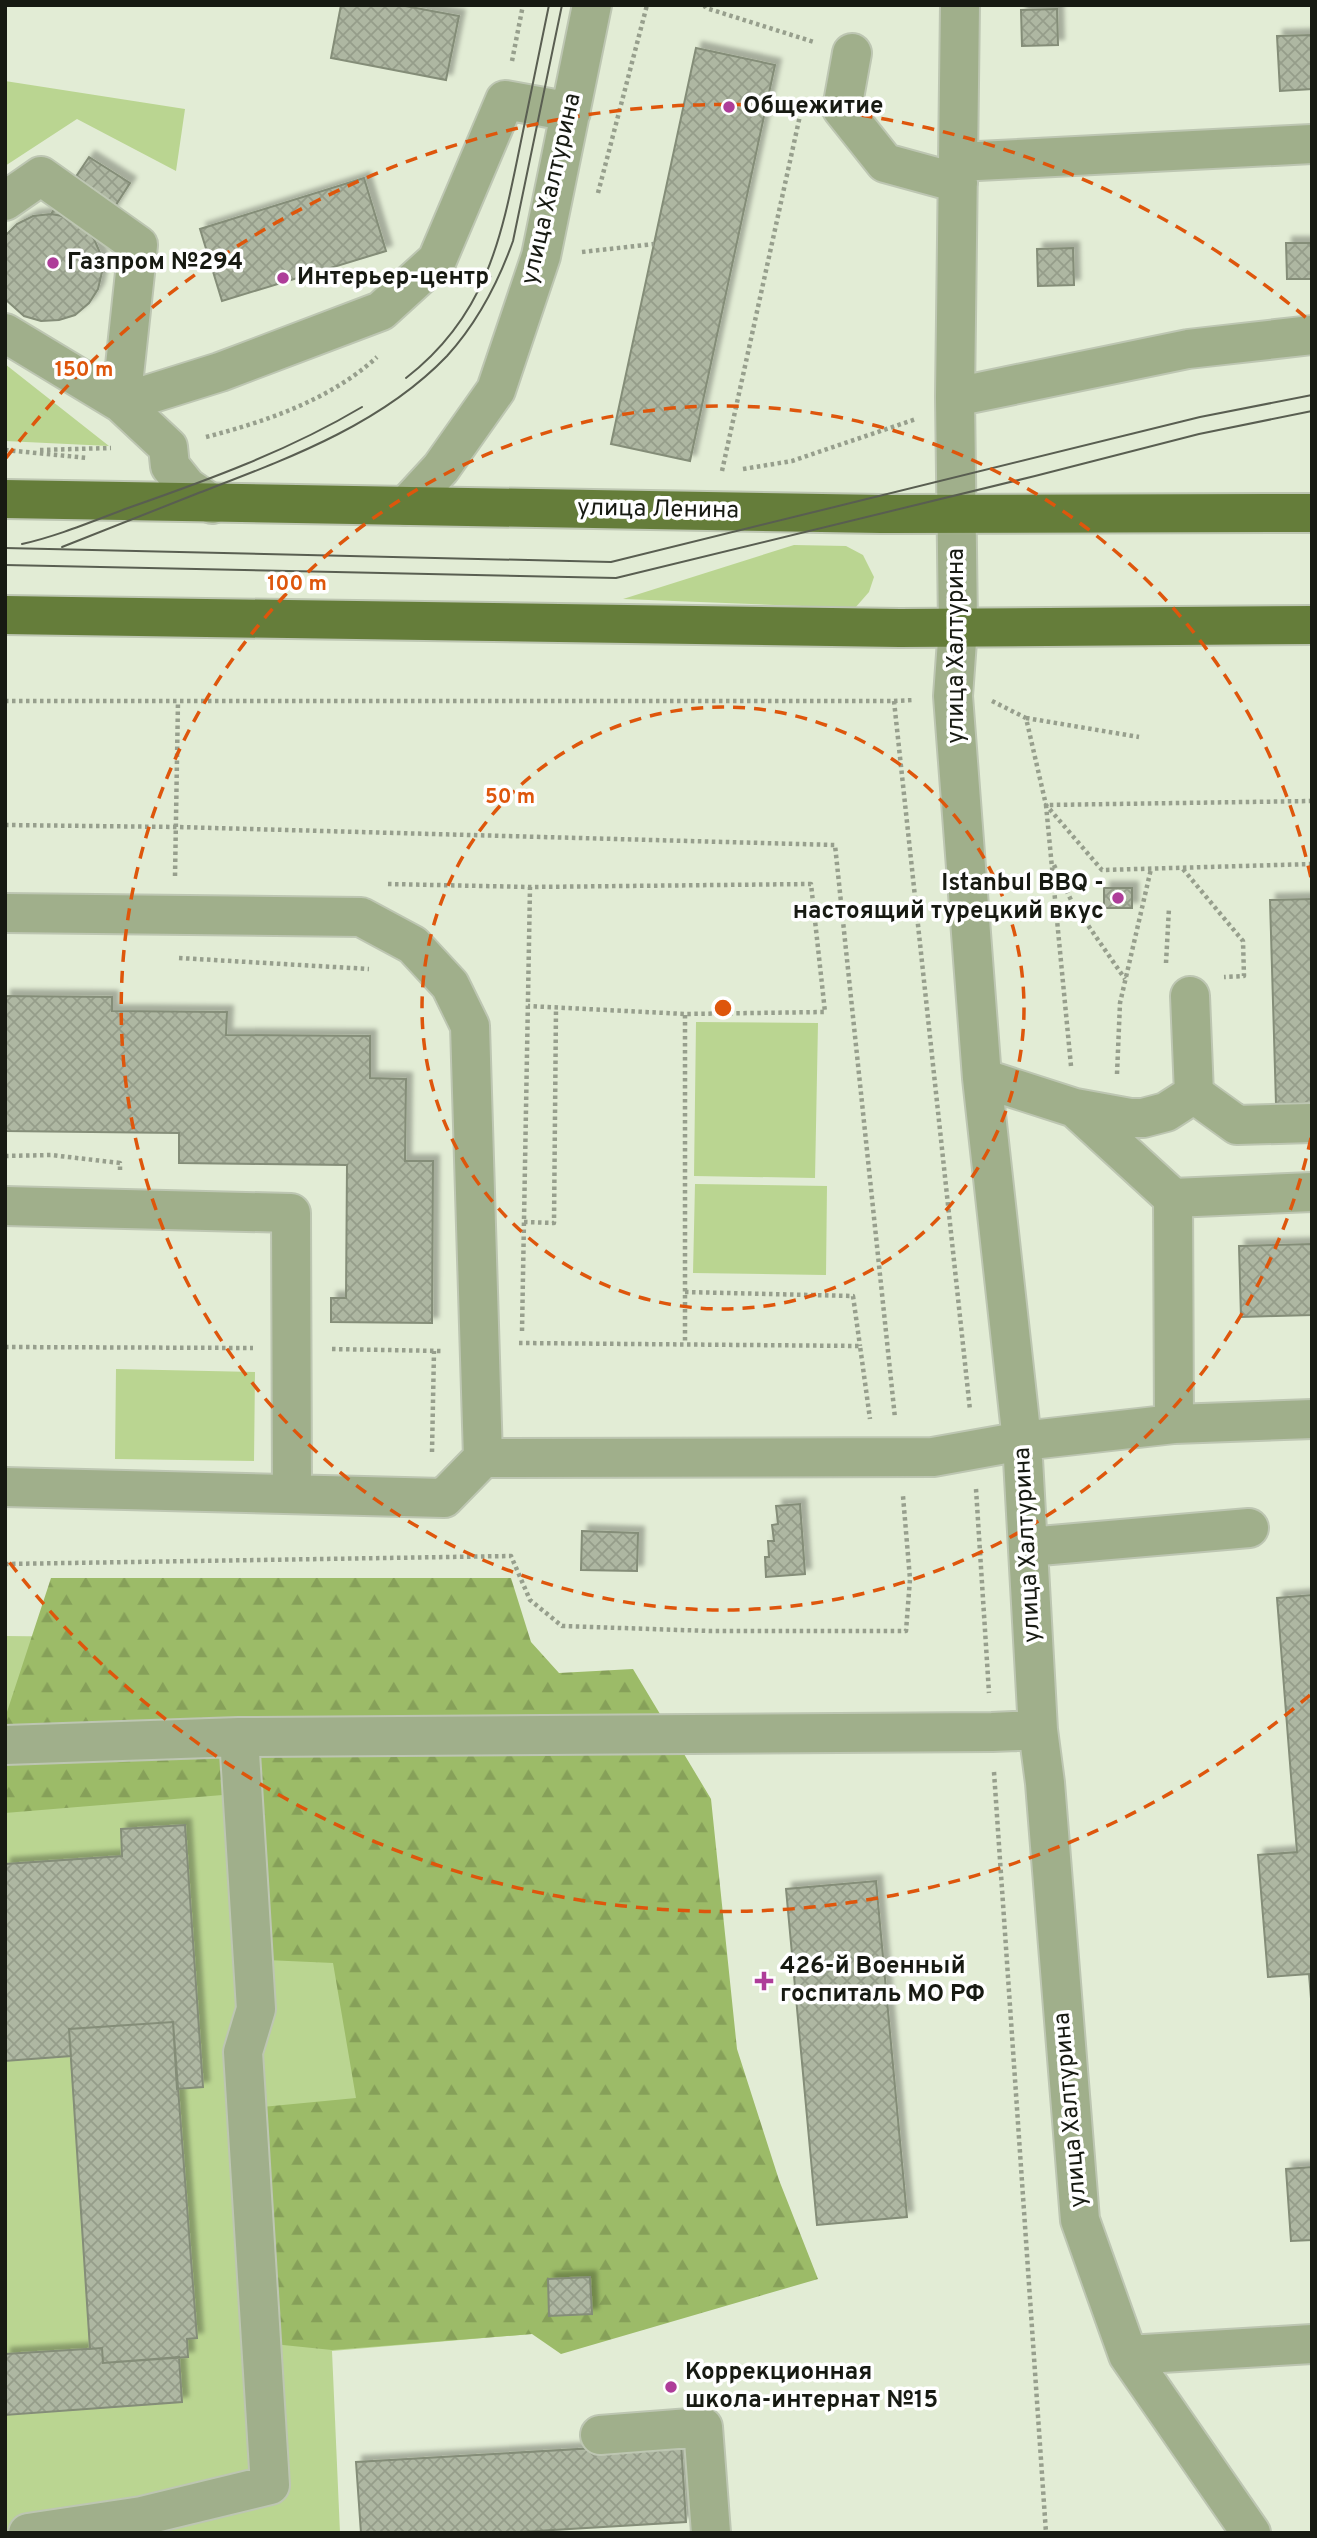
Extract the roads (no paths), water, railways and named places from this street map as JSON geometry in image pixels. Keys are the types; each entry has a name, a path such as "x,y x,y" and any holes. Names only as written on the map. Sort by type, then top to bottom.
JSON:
{"main road":[{"name":"улица Ленина","path":"5,499 881,514 1312,513"},
{"path":"5,615 958,627 1312,625"}],"street":[{"name":"улица Халтурина","path":"406,506 441,468 496,390 541,256 593,5"},
{"name":"улица Халтурина","path":"960,5 955,397 958,627 953,696 982,1078 1022,1441 1038,1730 1045,1783 1080,2220 1128,2355 1251,2533"},
{"path":"852,53 842,109 885,163 958,173 1312,144"},
{"path":"121,403 220,372 381,311 437,260 505,100 571,112"},
{"path":"5,201 41,176 138,245 121,403"},
{"path":"5,333 121,403 168,447 170,466 187,487 212,504"},
{"path":"955,397 1188,349 1312,335"},
{"path":"5,913 361,917 413,945 450,985 470,1026 483,1458"},
{"path":"1190,996 1194,1094"},
{"path":"982,1078 1075,1108 1130,1118 1143,1118 1166,1112 1194,1094"},
{"path":"1194,1094 1237,1125 1312,1123"},
{"path":"1075,1108 1173,1198 1312,1192"},
{"path":"1173,1198 1174,1424"},
{"path":"5,1206 291,1213 292,1494"},
{"path":"5,1487 444,1498 483,1458 933,1457 1022,1441 1174,1424 1312,1419"},
{"path":"1028,1547 1249,1528"},
{"path":"5,1745 239,1737 1038,1730"},
{"path":"28,2533 142,2516 270,2485 243,2052 256,2009 239,1737"},
{"path":"1128,2355 1312,2344"},
{"path":"600,2435 703,2427 711,2533"}],"tram line":[{"path":"406,378 433,354 455,329 486,274 497,244 513,180 549,5"},
{"path":"62,547 263,468 329,438 392,402 421,381 447,356 486,302 513,241 562,5"},
{"path":"5,548 611,562 1200,417 1312,395"},
{"path":"22,544 49,537 188,487 305,437 362,407"},
{"path":"5,565 616,578 1199,434 1312,411"}],"place":[{"name":"Общежитие","path":"729,107"},
{"name":"Газпром №294","path":"53,263"},
{"name":"Интерьер-центр","path":"283,278"},
{"name":"Istanbul BBQ - настоящий турецкий вкус","path":"1118,898"},
{"name":"426-й Военный госпиталь МО РФ","path":"764,1981"},
{"name":"Коррекционная школа-интернат №15","path":"671,2387"}]}
